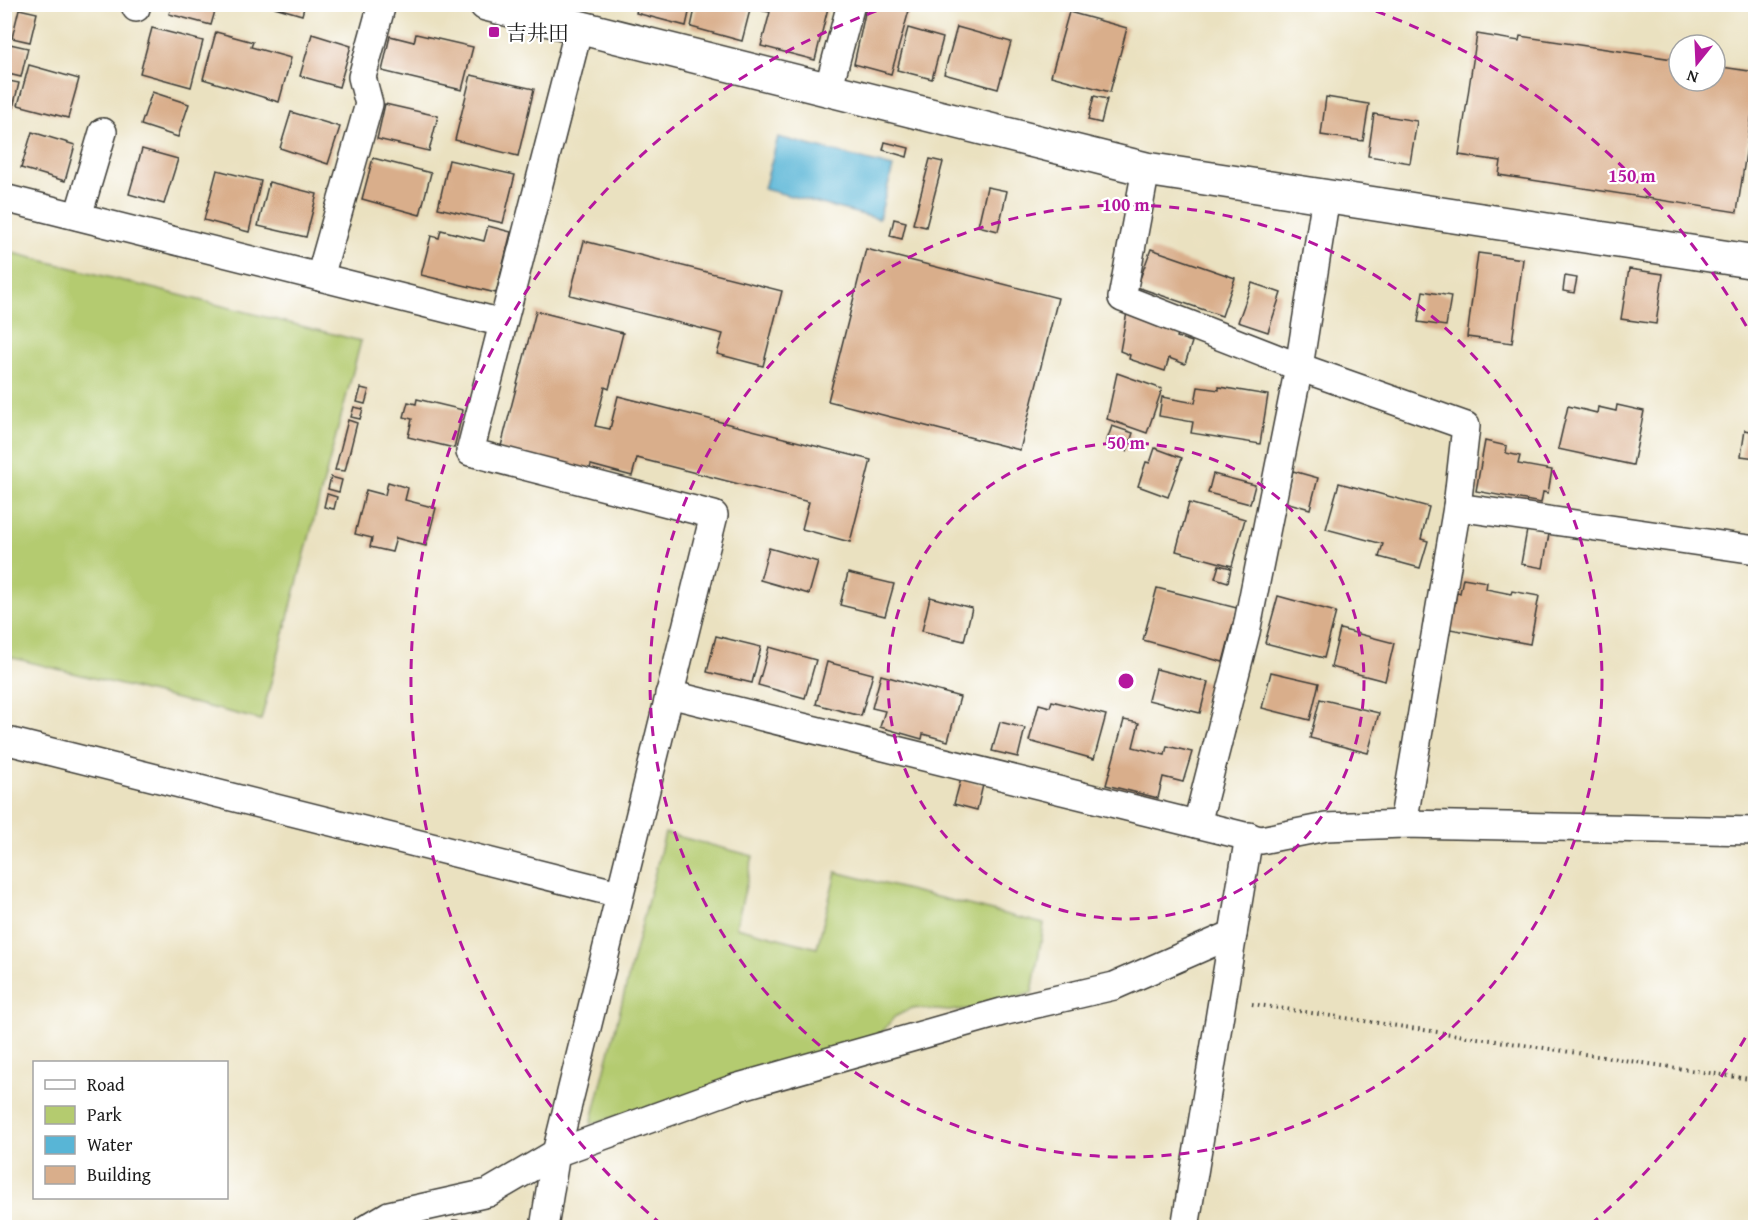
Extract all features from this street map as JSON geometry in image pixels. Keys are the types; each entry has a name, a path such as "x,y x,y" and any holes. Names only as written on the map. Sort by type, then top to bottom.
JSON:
{"street":[{"path":"320,277 369,104 362,77 382,4"},
{"path":"486,4 1146,169 1755,262"},
{"path":"828,90 851,4"},
{"path":"544,1227 556,1153 714,515 470,452 579,28"},
{"path":"78,216 103,132"},
{"path":"1146,169 1122,298 1299,367 1466,426 1457,507 1403,824"},
{"path":"1197,824 1246,632 1299,367 1326,196"},
{"path":"4,198 503,323"},
{"path":"1457,507 1755,550"},
{"path":"669,694 1261,840 1326,827 1403,824 1755,831"},
{"path":"4,740 619,894"},
{"path":"1185,1227 1249,836"},
{"path":"367,1227 389,1215 488,1193 556,1153 735,1088 1002,1011 1114,986 1233,934"}],"path":[{"path":"1222,999 1755,1080"}],"green space":[{"path":"5,251 361,341 261,720 5,656"},
{"path":"665,833 753,856 736,927 817,948 836,872 1044,924 1032,993 980,1008 949,1011 912,1008 894,1017 877,1039 591,1124"}],"water":[{"path":"778,137 893,167 879,219 764,189"}],"building":[{"path":"172,4 217,4 211,25 169,14"},
{"path":"264,4 305,4 302,15"},
{"path":"638,4 691,4 686,26 636,13"},
{"path":"696,4 728,4 750,10 742,41 691,27"},
{"path":"765,4 829,4 815,60 761,46 770,12 763,11"},
{"path":"867,4 899,4 910,7 891,74 854,64"},
{"path":"19,9 37,13 30,42 12,38"},
{"path":"1069,12 1127,28 1110,92 1051,76"},
{"path":"957,27 1011,42 998,89 944,74"},
{"path":"152,28 203,41 191,87 140,73"},
{"path":"908,28 943,38 932,79 897,70"},
{"path":"216,32 253,42 251,47 291,58 279,102 203,79"},
{"path":"312,34 351,46 339,87 300,76"},
{"path":"416,34 473,47 462,90 382,71 390,36 414,42"},
{"path":"1477,34 1519,41 1520,36 1667,58 1667,93 1727,93 1727,68 1756,72 1756,87 1737,212 1499,175 1501,161 1459,155"},
{"path":"10,44 28,48 21,77 4,73"},
{"path":"29,65 79,79 68,118 18,105"},
{"path":"471,75 534,89 518,156 455,140"},
{"path":"4,80 19,83 5,141 4,141"},
{"path":"152,92 189,104 178,137 141,125"},
{"path":"1094,96 1107,99 1101,123 1088,120"},
{"path":"1326,97 1369,104 1363,141 1321,135"},
{"path":"385,104 438,116 429,151 377,139"},
{"path":"291,112 340,127 328,164 280,148"},
{"path":"1374,114 1417,121 1410,163 1368,156"},
{"path":"32,132 75,145 65,181 21,168"},
{"path":"885,142 909,148 907,157 883,150"},
{"path":"142,149 178,159 164,204 129,194"},
{"path":"373,158 431,173 420,215 362,199"},
{"path":"930,159 943,162 926,227 913,224"},
{"path":"449,160 515,175 503,223 438,208"},
{"path":"217,170 261,181 249,232 204,220"},
{"path":"269,182 317,194 306,237 258,226"},
{"path":"987,187 1007,191 998,231 978,226"},
{"path":"894,219 906,222 902,239 890,236"},
{"path":"488,226 511,232 496,293 421,275 431,236 439,238 441,230 484,241"},
{"path":"584,241 782,291 763,366 717,354 723,334 570,295"},
{"path":"866,249 1058,298 1020,450 828,401"},
{"path":"1151,249 1235,278 1222,316 1137,287"},
{"path":"1478,253 1523,259 1512,343 1467,337"},
{"path":"1629,269 1663,274 1656,324 1621,319"},
{"path":"1565,276 1577,278 1574,293 1563,291"},
{"path":"1252,283 1281,293 1268,332 1238,322"},
{"path":"1423,291 1451,296 1446,326 1418,322"},
{"path":"536,311 623,333 609,389 605,387 595,426 610,429 618,396 871,460 850,542 802,529 809,502 637,458 632,476 591,465 589,472 500,450"},
{"path":"1127,312 1179,331 1177,337 1192,342 1185,364 1169,358 1165,371 1129,359 1130,355 1120,351"},
{"path":"1117,373 1162,389 1147,433 1107,419"},
{"path":"1198,387 1219,390 1219,387 1268,395 1260,444 1191,433 1193,422 1159,416 1162,397 1195,403"},
{"path":"361,388 369,390 365,404 357,402"},
{"path":"417,399 463,410 454,448 408,437 412,419 404,417 408,402 416,404"},
{"path":"1617,405 1644,411 1633,465 1558,449 1568,406 1597,413 1598,407 1616,411"},
{"path":"354,407 363,409 360,419 351,417"},
{"path":"348,420 357,423 345,471 335,470"},
{"path":"1112,426 1133,433 1127,451 1106,443"},
{"path":"1745,430 1756,432 1756,458 1741,456"},
{"path":"1485,441 1507,446 1506,453 1520,456 1518,464 1552,470 1548,493 1543,492 1541,503 1476,491"},
{"path":"1155,448 1182,458 1168,497 1138,486 1146,462 1150,463"},
{"path":"1293,471 1318,478 1310,509 1285,502"},
{"path":"1213,474 1255,485 1250,504 1208,493"},
{"path":"331,477 342,480 339,492 328,489"},
{"path":"388,482 408,488 405,500 436,508 426,546 396,538 392,552 370,547 372,538 355,534 366,490 385,495"},
{"path":"1339,483 1429,507 1421,539 1428,541 1420,568 1379,557 1383,544 1326,529"},
{"path":"327,494 337,497 334,509 324,507"},
{"path":"1189,503 1245,519 1232,566 1176,551"},
{"path":"1527,530 1549,534 1543,568 1521,564"},
{"path":"769,548 818,562 809,594 760,580"},
{"path":"1219,565 1231,568 1228,582 1215,578"},
{"path":"848,573 894,584 885,616 840,605"},
{"path":"1463,578 1487,582 1486,589 1539,596 1530,644 1450,629 1457,592 1460,593"},
{"path":"1157,588 1237,608 1223,662 1143,640"},
{"path":"1278,596 1336,612 1324,658 1265,643"},
{"path":"930,597 972,608 964,641 922,631"},
{"path":"1340,629 1394,643 1385,681 1331,667"},
{"path":"716,636 761,647 752,683 707,672"},
{"path":"769,647 816,660 805,698 758,685"},
{"path":"827,662 873,674 861,716 816,704"},
{"path":"1156,669 1208,682 1200,713 1148,700"},
{"path":"1271,672 1319,683 1310,720 1262,708"},
{"path":"881,675 960,697 948,741 923,734 922,739 880,727 885,711 872,708"},
{"path":"1320,699 1379,713 1368,753 1310,738"},
{"path":"1052,701 1106,715 1094,759 1029,741 1039,704 1050,707"},
{"path":"1124,720 1139,723 1133,747 1165,755 1167,746 1192,752 1183,782 1163,777 1158,798 1106,785"},
{"path":"1000,722 1025,728 1018,757 992,751"},
{"path":"961,779 983,785 977,810 954,804"},
{"path":"453,1220 519,1226 519,1228 453,1228"}],"place":[{"name":"吉井田","path":"494,32"}]}
